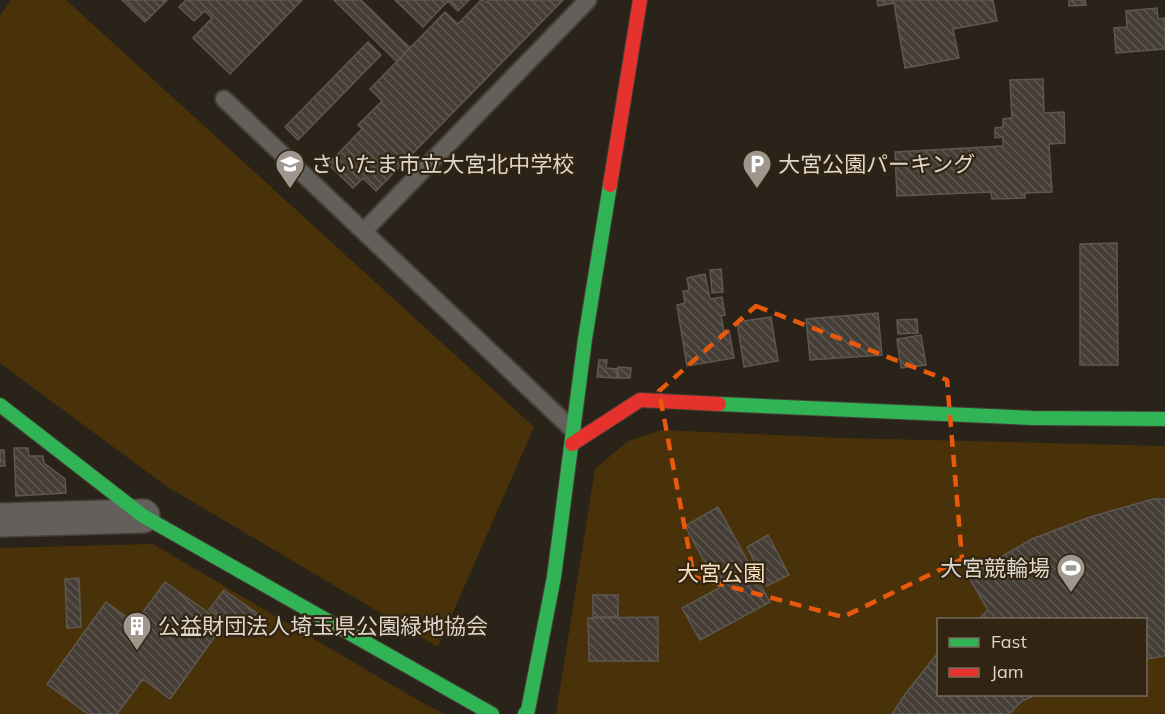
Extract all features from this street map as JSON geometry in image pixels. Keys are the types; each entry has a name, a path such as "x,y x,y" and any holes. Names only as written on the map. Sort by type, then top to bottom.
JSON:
{"street":[{"path":"525,714 528,710 554,577 587,327 640,0"},
{"path":"572,437 640,399 1033,418 1165,419"},
{"path":"0,405 143,516 492,714"},
{"path":"0,520 143,516"}],"lane":[{"path":"364,231 588,0"},
{"path":"224,99 364,231 572,437"}],"highlighted area":[{"path":"756,306 947,380 962,559 843,617 694,577 659,391"}],"green space":[{"path":"11,0 66,0 534,427 438,647 166,486 0,363 0,16"},
{"name":"大宮公園","path":"662,430 843,438 1165,446 1165,714 556,714 595,469 628,441"},
{"path":"153,544 444,714 0,714 0,548"}],"building":[{"path":"122,0 167,0 145,22"},
{"path":"186,0 225,0 228,2 230,0 302,0 230,74 193,38 212,18 205,11 194,21 179,7"},
{"path":"334,0 361,0 410,48 397,62"},
{"path":"395,0 469,0 458,11 448,1 423,27"},
{"path":"481,0 487,2 488,0 563,0 376,191 363,178 353,188 328,164 362,129 358,125 382,101 370,89 445,12 458,24"},
{"path":"877,0 993,0 997,21 953,29 959,58 905,68 894,3 878,6"},
{"path":"1069,0 1085,0 1086,5 1069,6"},
{"path":"1157,8 1158,19 1165,18 1165,49 1116,53 1114,28 1127,27 1126,11"},
{"path":"368,42 381,55 298,140 285,127"},
{"path":"1043,79 1044,113 1064,112 1065,143 1049,144 1052,192 1025,193 1025,198 992,199 991,192 897,196 895,152 1003,146 1003,137 995,138 995,128 1003,127 1003,119 1012,118 1010,80"},
{"path":"1117,243 1118,365 1080,365 1080,244"},
{"path":"721,269 723,292 712,293 710,270"},
{"path":"705,274 710,299 722,297 725,315 721,316 724,332 729,330 734,358 687,366 677,305 685,303 683,291 689,290 687,278"},
{"path":"878,313 882,355 810,360 806,319"},
{"path":"771,317 778,361 744,367 737,322"},
{"path":"917,319 918,333 898,334 897,320"},
{"path":"921,335 926,365 901,368 897,339"},
{"path":"599,360 607,360 606,368 617,369 617,378 597,377"},
{"path":"618,367 631,368 630,378 618,378"},
{"path":"14,448 28,448 29,456 43,456 44,463 65,479 66,493 16,496"},
{"path":"0,450 4,450 5,466 0,466"},
{"name":"大宮競輪場","path":"1153,499 1165,499 1165,656 1147,659 1147,618 980,618 988,610 968,576 1032,539 1090,517"},
{"path":"718,507 770,602 700,640 682,608 719,588 685,526"},
{"path":"768,535 789,575 767,586 747,547"},
{"path":"79,578 81,627 67,628 65,579"},
{"name":"公益財団法人埼玉県公園緑地協会","path":"165,582 224,624 170,699 143,679 117,714 88,714 47,684 106,602 135,623"},
{"path":"224,590 257,613 242,633 209,610"},
{"path":"593,595 618,595 618,617 593,617"},
{"path":"658,617 658,661 589,661 588,618"},
{"path":"937,654 937,696 1033,696 1022,701 1009,714 892,714"}],"traffic: fast":[{"path":"525,714 528,710 554,577 585,339 610,185"},
{"path":"719,404 1033,418 1165,419"},
{"path":"0,405 143,516 492,714"}],"traffic: jam":[{"path":"610,185 640,0"},
{"path":"572,444 640,400 719,404"}],"place":[{"name":"さいたま市立大宮北中学校","path":"290,190"},
{"name":"大宮公園パーキング","path":"757,190"},
{"name":"大宮競輪場","path":"1071,594"},
{"name":"公益財団法人埼玉県公園緑地協会","path":"137,652"}]}
